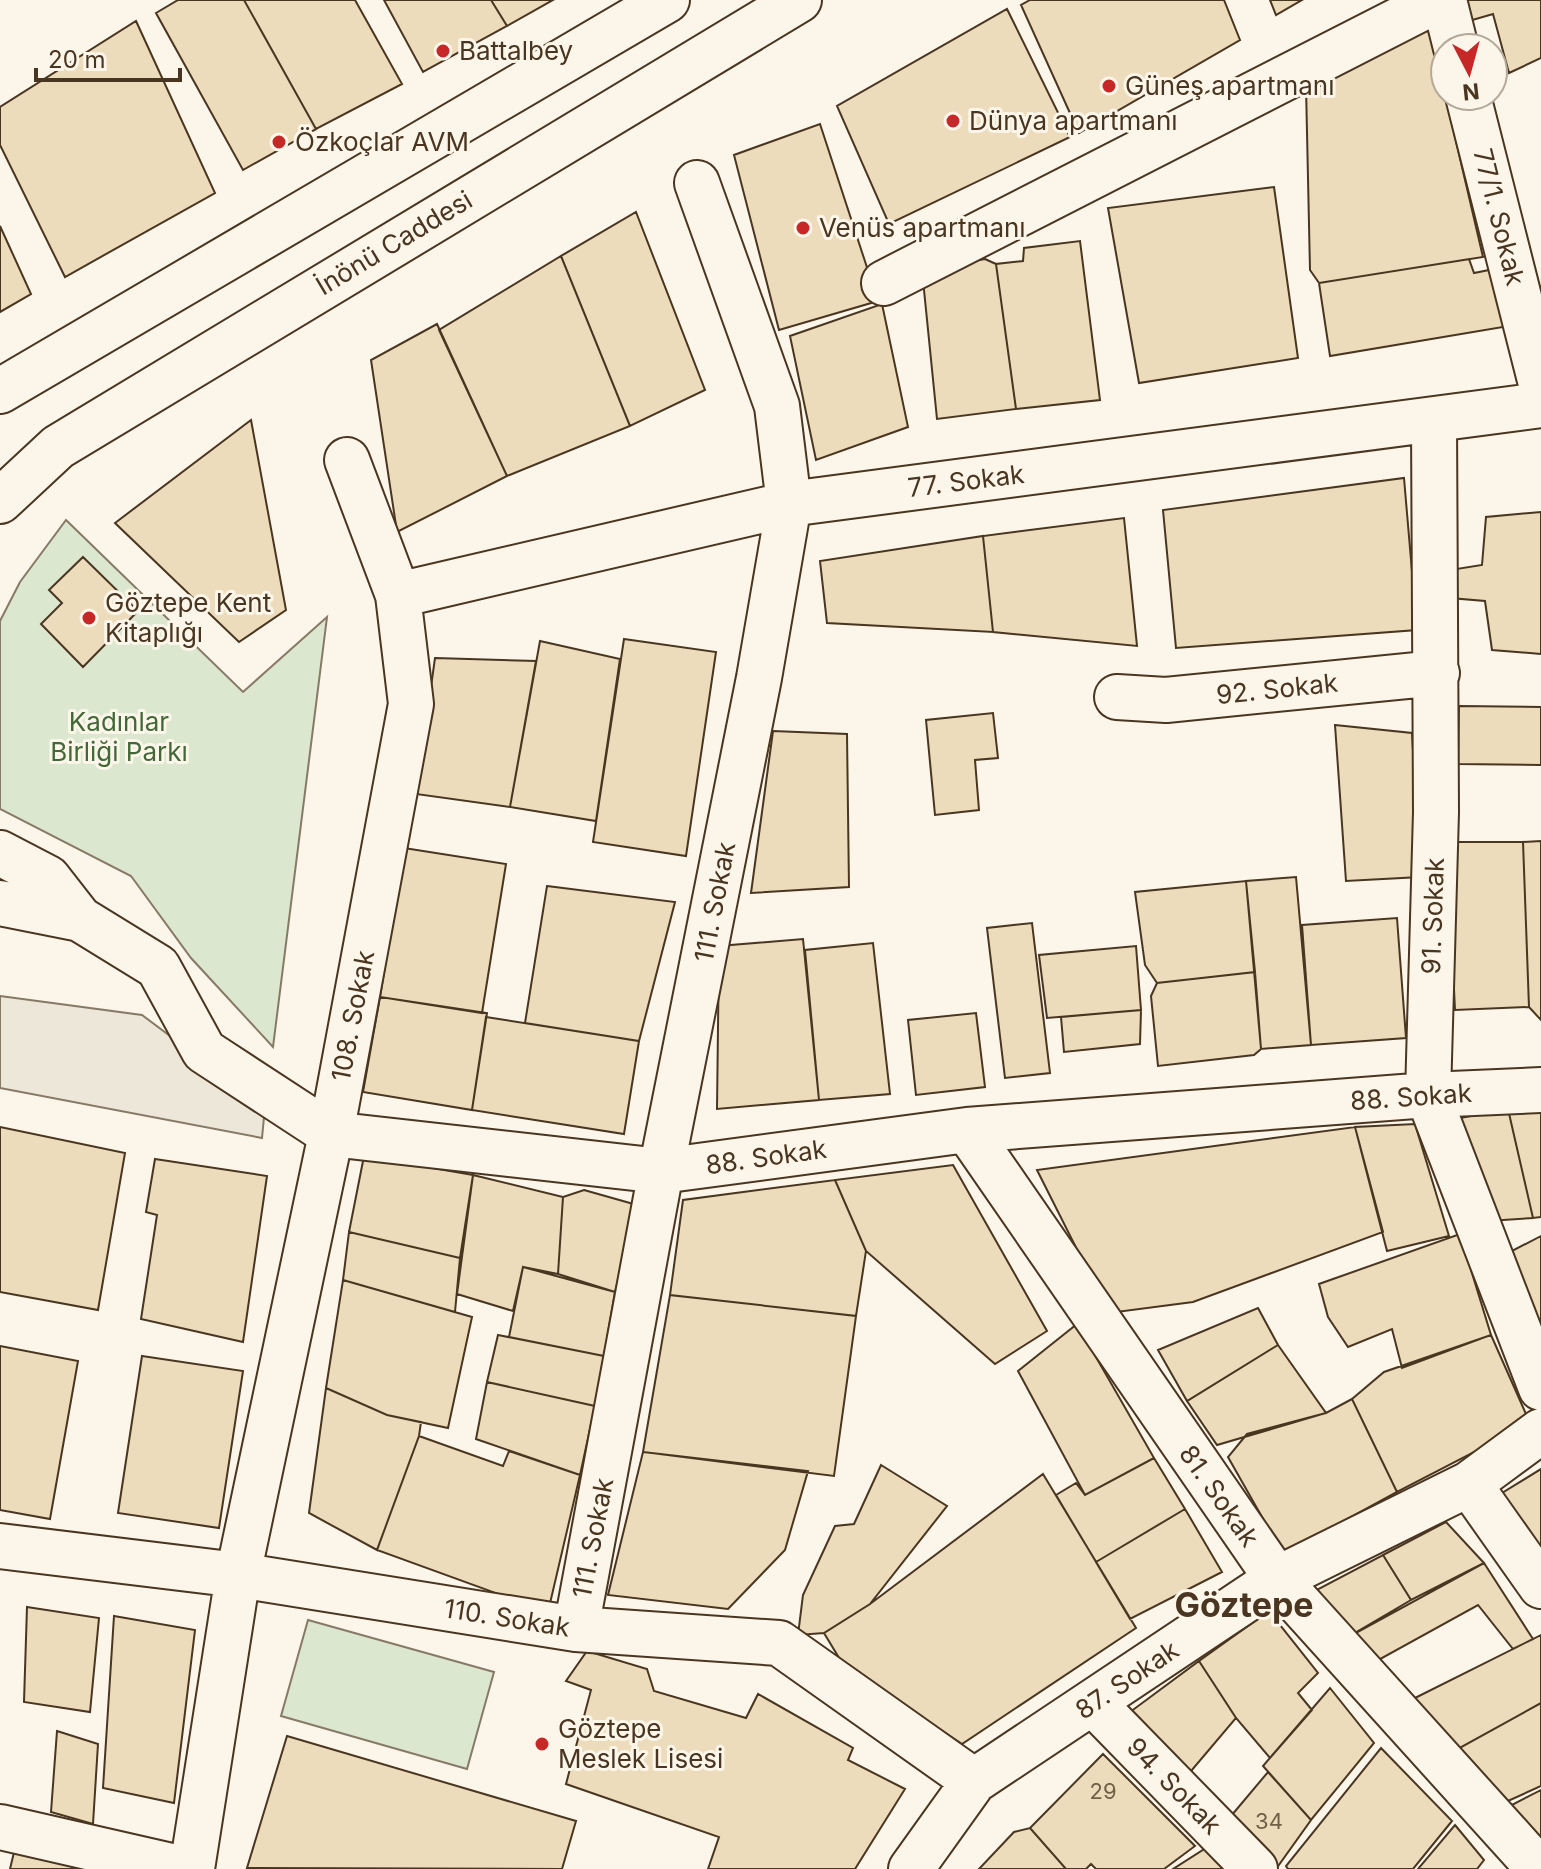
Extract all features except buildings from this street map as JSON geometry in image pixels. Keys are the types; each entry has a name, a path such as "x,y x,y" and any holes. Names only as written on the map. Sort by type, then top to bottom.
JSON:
{"street":[{"path":"0,391 667,0"},
{"name":"İnönü Caddesi","path":"0,501 58,447 799,0"},
{"path":"884,283 1441,0 1451,32"},
{"name":"77/1. Sokak","path":"1472,112 1541,384"},
{"name":"111. Sokak","path":"576,1629 661,1171 759,678 789,504 777,406 697,183"},
{"name":"77. Sokak","path":"398,595 789,504 1434,422 1541,405"},
{"name":"91. Sokak","path":"1434,422 1437,673 1428,1095 1541,1388"},
{"name":"108. Sokak","path":"192,1869 238,1575 331,1134 411,704 398,595 347,460"},
{"name":"92. Sokak","path":"1117,697 1166,700 1437,673"},
{"name":"88. Sokak","path":"0,853 48,878 80,919"},
{"name":"88. Sokak","path":"0,903 80,919 158,967 204,1051 331,1134 661,1171 967,1130 1428,1095 1541,1090"},
{"name":"81. Sokak","path":"967,1130 1277,1579 1539,1869"},
{"name":"87. Sokak","path":"911,1869 974,1781 1277,1579 1469,1484 1541,1431"},
{"path":"1469,1484 1541,1586"},
{"name":"110. Sokak","path":"0,1546 238,1575 576,1629 779,1643 974,1781"},
{"name":"94. Sokak","path":"1093,1703 1255,1869"},
{"path":"0,1827 184,1869"}],"green space":[{"name":"Kadınlar Birliği Parkı","path":"66,520 243,692 327,617 273,1047 191,958 131,876 0,809 0,621 20,582"},
{"path":"308,1620 494,1672 467,1769 281,1716"}],"shaded area":[{"path":"0,996 142,1015 265,1107 262,1138 0,1088"}],"place":[{"name":"Battalbey","path":"443,51"},
{"name":"Güneş apartmanı","path":"1109,86"},
{"name":"Dünya apartmanı","path":"953,121"},
{"name":"Özkoçlar AVM","path":"279,142"},
{"name":"Venüs apartmanı","path":"803,228"},
{"name":"Göztepe Kent Kitaplığı","path":"89,618"},
{"name":"Göztepe Meslek Lisesi","path":"542,1744"}],"district":[{"name":"Göztepe","path":"1244,1605"}]}
